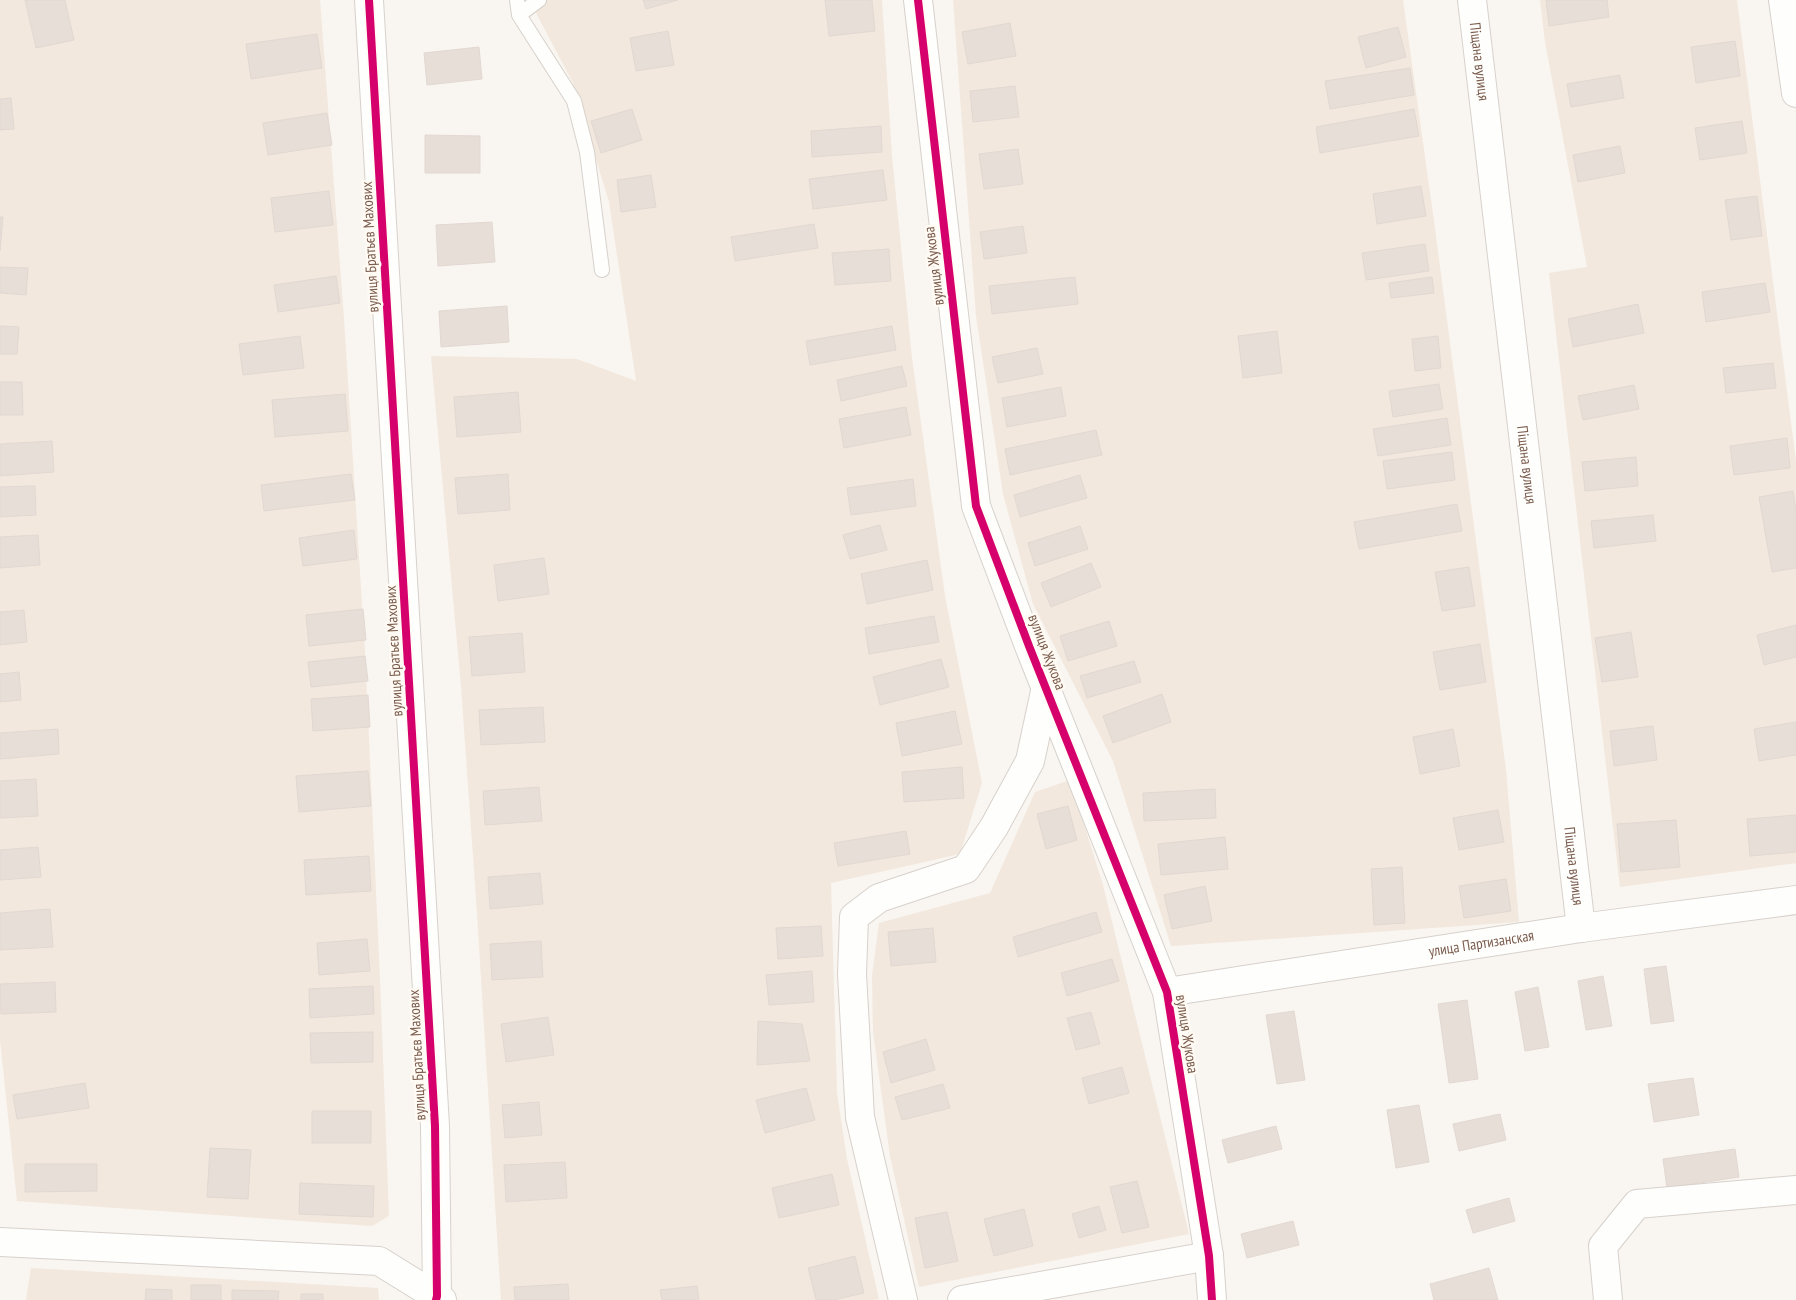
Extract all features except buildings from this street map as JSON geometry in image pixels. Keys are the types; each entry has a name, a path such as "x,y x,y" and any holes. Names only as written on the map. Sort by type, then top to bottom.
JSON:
{"street":[{"name":"вулиця Братьєв Махових","path":"369,0 435,1126 438,1298"},
{"name":"вулиця Жукова","path":"918,0 976,506 1167,992 1209,1256 1212,1300"},
{"name":"Піщана вулиця","path":"1472,0 1581,928"},
{"path":"1784,0 1796,93"},
{"path":"903,1300 860,1117 852,974 854,917 879,898 966,869 994,827 1030,761 1046,687"},
{"name":"улица Партизанская","path":"1167,992 1581,928 1796,900"},
{"path":"1608,1300 1603,1246 1637,1204 1796,1190"},
{"path":"0,1242 378,1261 438,1298"},
{"path":"962,1300 1209,1256"}],"lane":[{"path":"517,0 519,15 574,101 587,152 602,270"},
{"path":"519,15 538,0"}],"shaded area":[{"path":"0,0 320,0 344,319 365,652 380,979 389,1216 372,1226 17,1201 0,1040"},
{"path":"534,0 882,0 892,156 912,358 945,596 982,783 960,854 831,883 837,1093 847,1159 879,1299 501,1300 461,686 431,356 577,359 636,381 609,202 573,83 536,13"},
{"path":"953,0 1403,0 1506,770 1519,922 1171,946 1113,761 1033,604 1003,494 976,316"},
{"path":"1540,0 1737,0 1796,462 1796,863 1620,887 1549,273 1587,267 1545,42"},
{"path":"1070,780 1103,885 1189,1234 919,1287 890,1156 873,1032 872,976 879,923 990,893 1035,792"},
{"path":"31,1268 378,1288 379,1300 26,1300"}],"cycle path":[{"path":"369,0 435,1126 436,1300"},
{"path":"918,0 976,506 1029,646 1167,992 1209,1256 1212,1300"}]}
